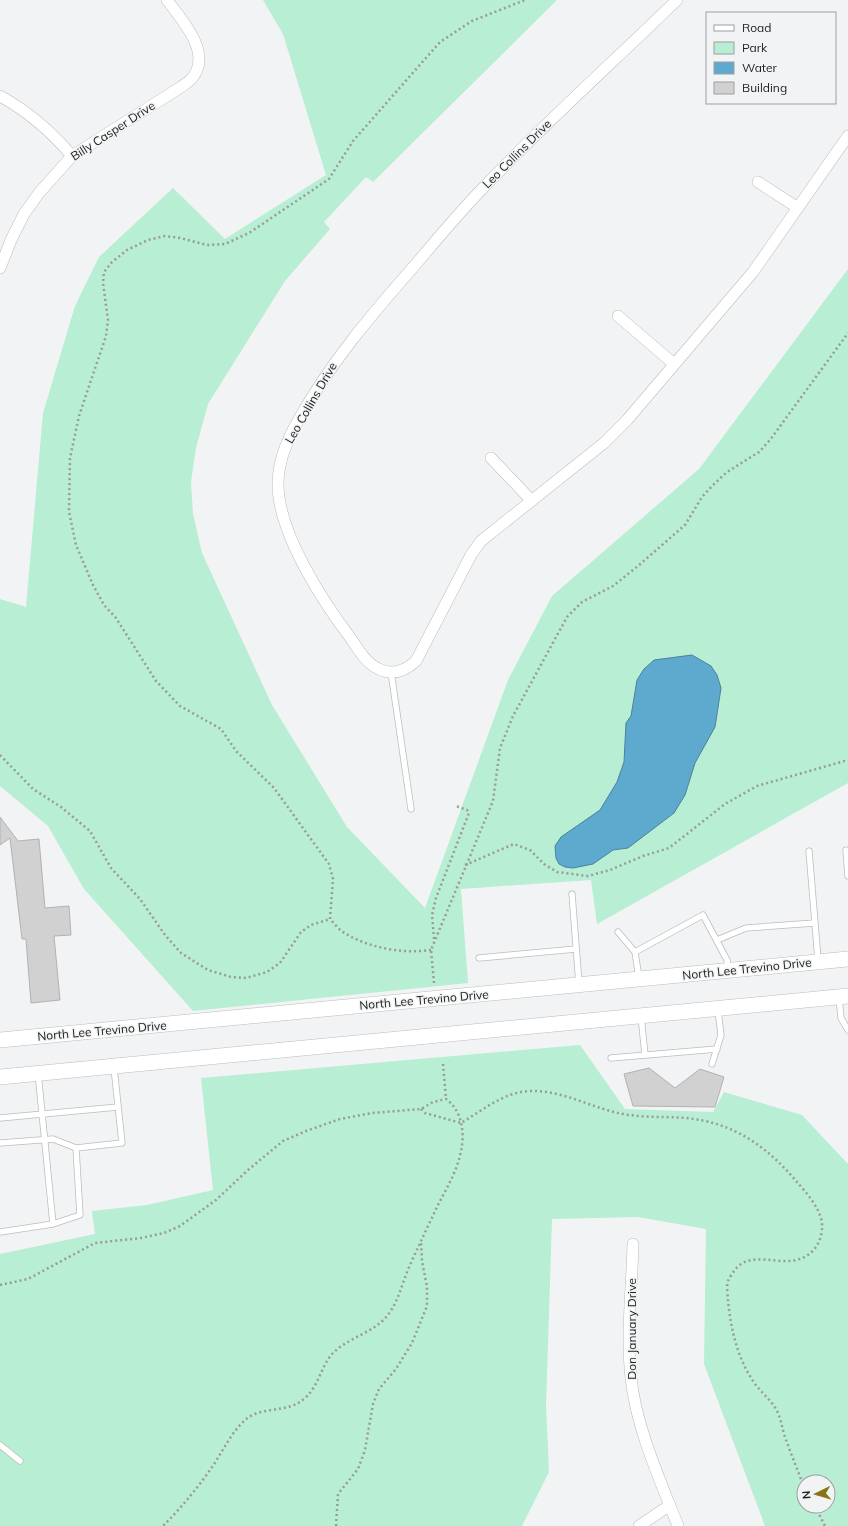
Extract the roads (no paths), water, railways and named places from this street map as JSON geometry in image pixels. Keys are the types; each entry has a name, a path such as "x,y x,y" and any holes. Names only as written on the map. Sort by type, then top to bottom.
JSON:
{"main road":[{"name":"North Lee Trevino Drive","path":"0,1040 848,959"},
{"path":"0,1077 844,997"}],"street":[{"name":"Billy Casper Drive","path":"0,268 11,240 24,214 39,193 72,156 182,87 192,78 199,61 198,50 190,33 167,0"},
{"name":"Leo Collins Drive","path":"391,672 377,668 366,659 343,630 313,582 299,555 284,519 278,486 279,472 284,451 297,422 332,366 374,311 484,187 677,0"},
{"path":"0,96 16,105 42,124 56,136 72,156"},
{"path":"391,672 405,669 416,661 471,555 481,541 604,443 627,420 732,298 798,208 848,136"},
{"path":"758,182 798,208"},
{"path":"618,316 674,364"},
{"path":"491,458 531,500"},
{"name":"Don January Drive","path":"633,1244 630,1358 631,1379 636,1409 678,1526"},
{"path":"639,1526 670,1505"}],"lane":[{"path":"391,672 410,809"},
{"path":"846,850 848,876"},
{"path":"809,851 818,962"},
{"path":"572,894 580,985"},
{"path":"635,952 703,915 727,960 729,970"},
{"path":"716,940 746,928 815,923"},
{"path":"618,932 635,952 639,979"},
{"path":"479,958 576,949"},
{"path":"844,997 841,1018 848,1030"},
{"path":"712,1064 721,1035 718,1009"},
{"path":"641,1016 645,1055"},
{"path":"612,1058 717,1049"},
{"path":"0,1143 53,1139 76,1148 122,1143 114,1066"},
{"path":"38,1073 53,1224"},
{"path":"0,1118 118,1107"},
{"path":"0,1232 53,1224 80,1215 76,1148"},
{"path":"0,1444 20,1461"}],"water":[{"path":"692,655 711,666 717,675 721,688 715,727 695,763 685,795 674,813 628,848 613,850 593,864 573,868 565,867 559,864 556,858 555,846 561,837 600,810 617,782 624,762 626,723 631,716 637,680 644,669 654,660"}]}
